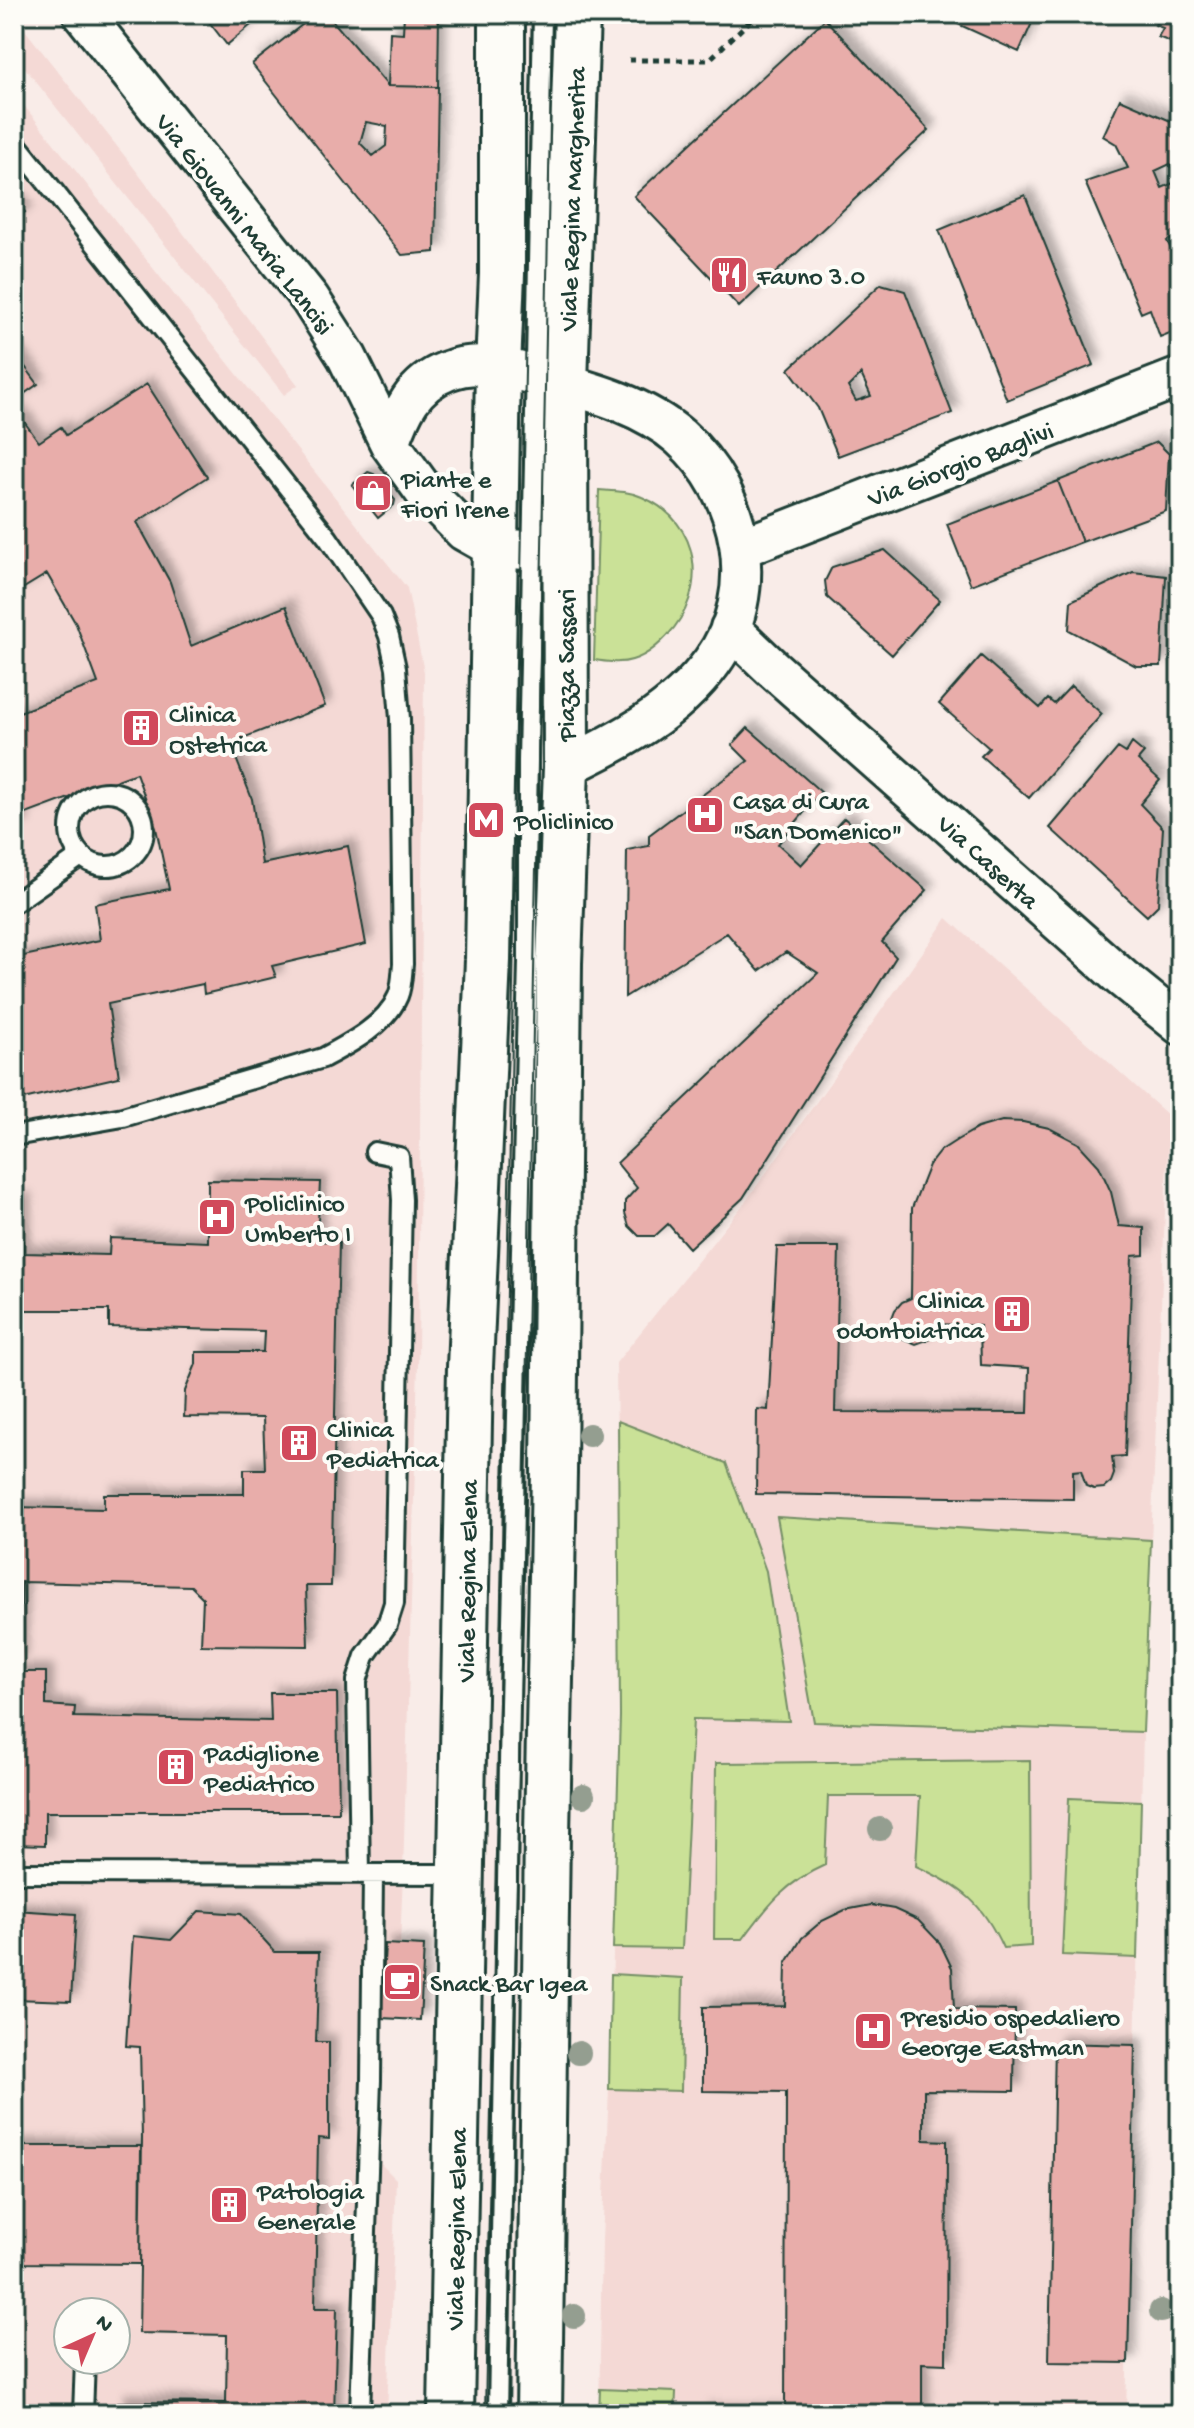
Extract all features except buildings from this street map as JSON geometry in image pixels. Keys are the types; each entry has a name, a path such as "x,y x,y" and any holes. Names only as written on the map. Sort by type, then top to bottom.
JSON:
{"main road":[{"path":"502,14 502,274 533,376"},
{"name":"Viale Regina Margherita","path":"533,376 577,14"},
{"name":"Piazza Sassari","path":"528,759 533,376"},
{"name":"Piazza Sassari","path":"528,759 533,376"},
{"path":"528,759 559,963 539,2414"},
{"name":"Viale Regina Elena","path":"451,2414 470,1367 488,960 528,759"}],"street":[{"name":"Via Giovanni Maria Lancisi","path":"83,14 310,299 347,357 390,444"},
{"name":"Piazza Sassari","path":"390,444 410,397 427,382 447,371 464,367 533,376 597,393 656,420 680,437 697,456 733,517 741,548 741,589 730,628 713,661 661,712 619,741 528,759"},
{"name":"Via Giorgio Baglivi","path":"741,548 1180,377"},
{"path":"390,444 412,478 450,519 477,540 531,542"},
{"name":"Via Caserta","path":"730,628 1098,958 1180,1025"}],"lane":[{"name":"Viale Regina Margherita","path":"533,376 543,14"},
{"path":"14,141 328,538 381,616 396,668 400,719 403,964 398,996 392,1007 349,1044 323,1058 123,1117 14,1136"},
{"name":"Viale Regina Elena","path":"498,2414 508,1967 510,1705 528,962 528,759"},
{"path":"110,792 132,803 139,812 144,835 133,856 113,866 90,863 81,856 70,833 76,809 96,794 110,792"},
{"path":"14,903 81,856"},
{"path":"360,2414 371,2080 357,1681 365,1656 387,1625 394,1603 402,1200 399,1157 375,1152"},
{"path":"14,1873 461,1874"},
{"path":"83,2414 84,2376"}],"path":[{"path":"629,60 709,60 757,14"}],"shaded area":[{"path":"14,16 131,164 298,385 284,395 14,54"},
{"name":"Policlinico Umberto I","path":"14,93 407,588 424,672 418,1363 403,1874 400,1945 385,1944 381,2018 381,2164 396,2179 387,2414 14,2414"},
{"path":"947,918 1169,1116 1143,1732 1126,2414 599,2414 620,1716 616,1363 746,1201"}],"green space":[{"path":"599,490 632,494 662,508 677,523 693,559 689,599 680,618 657,646 646,654 626,661 594,660"},
{"path":"618,1421 726,1463 766,1571 789,1721 693,1719 682,1949 613,1948 620,1716"},
{"path":"777,1517 1151,1540 1143,1732 814,1722"},
{"path":"1030,1760 1031,1946 1003,1948 987,1919 969,1898 946,1881 916,1866 920,1796 828,1796 825,1865 799,1879 779,1896 743,1939 714,1939 716,1763"},
{"path":"1069,1798 1141,1801 1137,1958 1062,1955"},
{"path":"611,1974 683,1978 681,2091 609,2089"},
{"path":"600,2389 676,2392 675,2414 599,2414"}],"tram line":[{"path":"485,2414 532,14"},
{"path":"507,2414 552,14"}],"place":[{"name":"Fauno 3.0","path":"729,275"},
{"name":"Piante e Fiori Irene","path":"373,493"},
{"name":"Clinica Ostetrica","path":"141,728"},
{"name":"Casa di Cura \"San Domenico\"","path":"705,815"},
{"name":"Policlinico","path":"486,820"},
{"name":"Policlinico Umberto I","path":"217,1217"},
{"name":"Clinica odontoiatrica","path":"1012,1314"},
{"name":"Clinica Pediatrica","path":"299,1443"},
{"name":"Padiglione Pediatrico","path":"176,1767"},
{"name":"Snack Bar Igea","path":"402,1982"},
{"name":"Presidio ospedaliero George Eastman","path":"873,2031"},
{"name":"Patologia Generale","path":"229,2205"}]}
